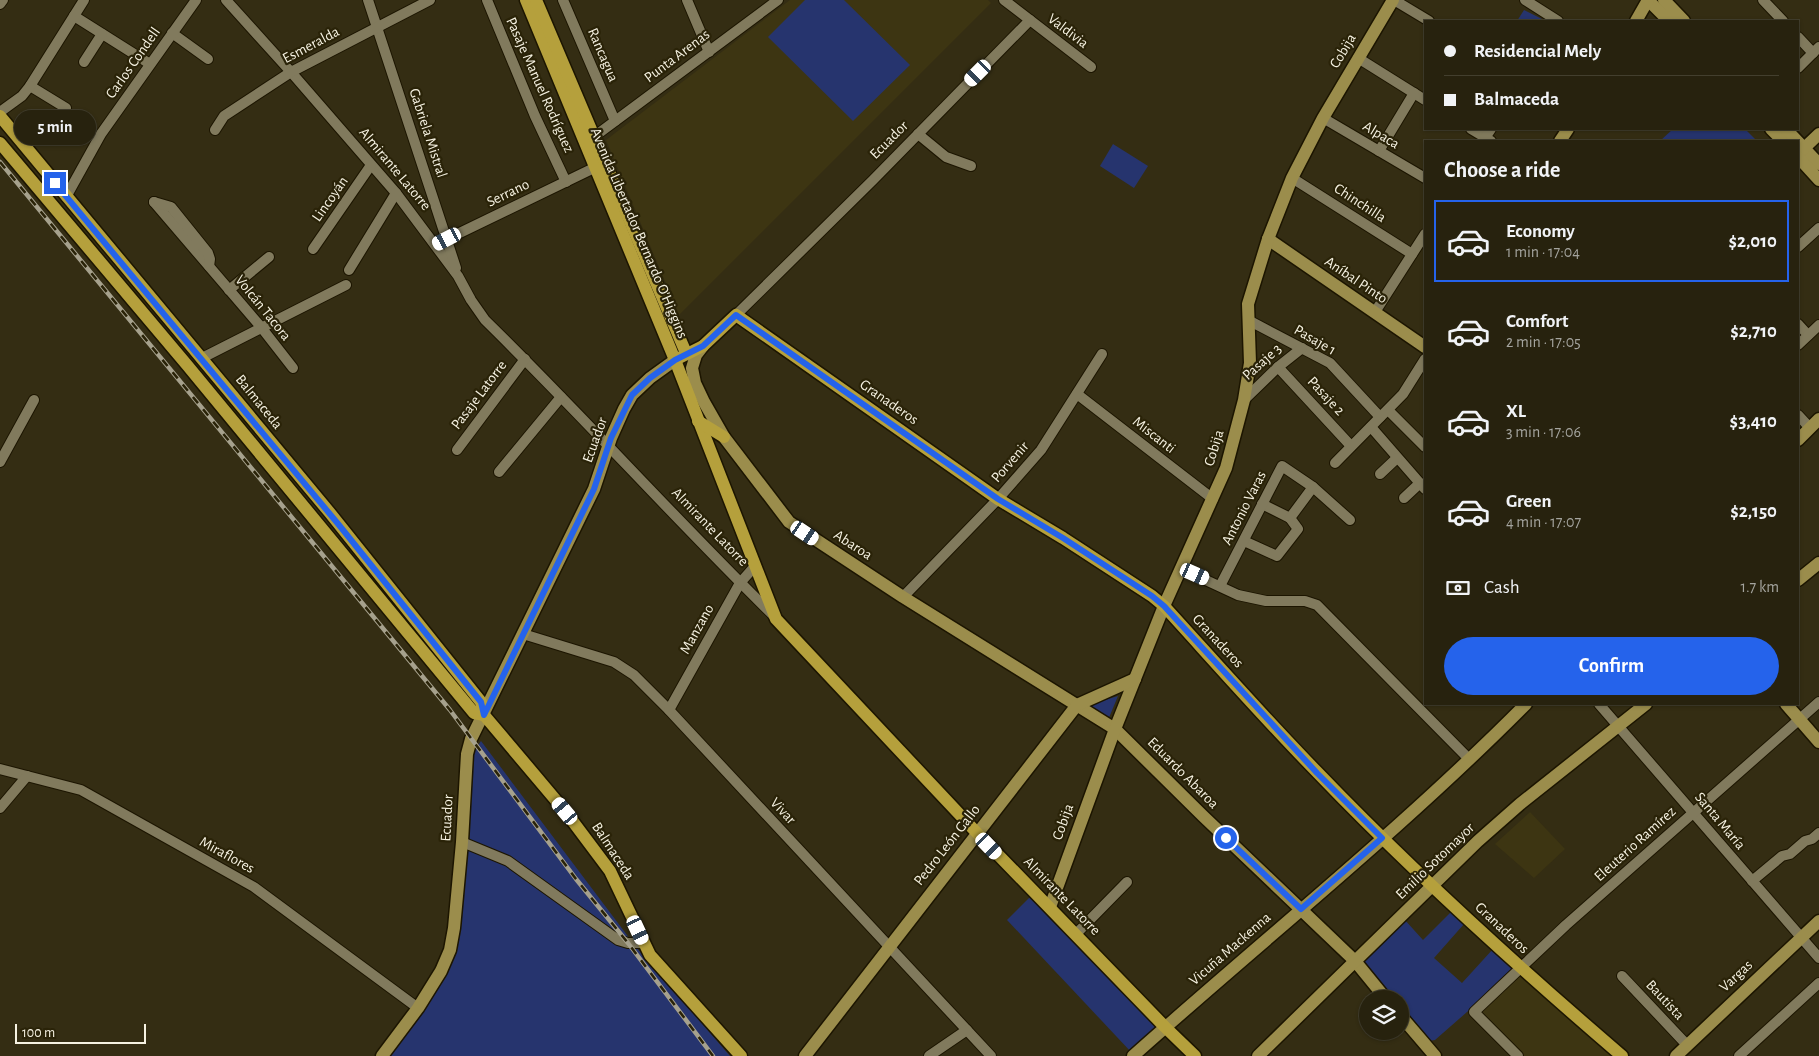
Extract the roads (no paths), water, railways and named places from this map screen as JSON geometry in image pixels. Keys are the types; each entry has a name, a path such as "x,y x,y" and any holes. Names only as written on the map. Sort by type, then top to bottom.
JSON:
{"main road":[{"name":"Avenida Libertador Bernardo O'Higgins","path":"536,1 595,136 680,357 698,421 776,618"},
{"name":"Avenida Libertador Bernardo O'Higgins","path":"536,1 594,168 680,357"},
{"name":"Balmaceda","path":"0,116 202,358 481,702 484,715 565,811 610,871 650,955 740,1056"},
{"name":"Balmaceda","path":"0,143 194,372 472,710 476,714 484,715"},
{"name":"Ecuador","path":"680,357 703,346 736,315"},
{"name":"Granaderos","path":"736,315 998,499 1120,575 1164,606 1317,773 1382,838 1520,968 1622,1056"},
{"path":"698,421 724,437"},
{"name":"Almirante Latorre","path":"776,618 977,833 1195,1056"}],"street":[{"path":"0,4 3,0"},
{"path":"0,112 22,96 30,86 84,0"},
{"name":"Carlos Condell","path":"66,197 101,134 196,0"},
{"name":"Almirante Latorre","path":"226,0 396,194 458,276 470,300 481,316 776,618"},
{"name":"Gabriela Mistral","path":"368,0 458,276"},
{"name":"Esmeralda","path":"214,130 224,116 291,72 430,0"},
{"name":"Pasaje Manuel Rodríguez","path":"487,0 535,116 566,182"},
{"name":"Rancagua","path":"563,0 615,121"},
{"path":"687,0 709,52"},
{"name":"Punta Arenas","path":"595,136 778,0"},
{"name":"Valdivia","path":"1004,0 1091,67"},
{"path":"1394,0 1427,20"},
{"name":"Cobija","path":"1050,907 1115,729 1164,606 1226,468 1244,400 1250,363 1248,304 1268,239 1292,178 1322,118 1394,0"},
{"path":"1525,0 1555,20"},
{"path":"1637,20 1648,0 1668,20"},
{"path":"1664,0 1683,20"},
{"path":"1763,0 1782,20"},
{"path":"74,16 150,64"},
{"name":"Ecuador","path":"736,315 1030,20"},
{"path":"172,33 208,59"},
{"path":"84,62 102,34"},
{"path":"1799,38 1816,50 1799,67"},
{"path":"1358,58 1424,99"},
{"path":"30,86 66,108"},
{"path":"1379,151 1414,93"},
{"name":"Alpaca","path":"1322,118 1424,177"},
{"path":"1474,130 1489,136"},
{"path":"1772,130 1782,140"},
{"path":"918,134 946,157 970,166"},
{"path":"1800,153 1819,134"},
{"path":"1800,153 1819,164"},
{"path":"1800,153 1819,180"},
{"name":"Lincoyán","path":"313,249 371,165"},
{"name":"Serrano","path":"436,245 594,168"},
{"name":"Chinchilla","path":"1292,178 1412,254"},
{"path":"349,270 396,194"},
{"name":"Volcán Tacora","path":"209,266 210,259 208,253 171,208 154,202 261,327 293,368"},
{"path":"1799,246 1819,228"},
{"path":"1375,312 1424,236"},
{"name":"Aníbal Pinto","path":"1268,239 1424,346"},
{"path":"229,290 269,257"},
{"path":"202,358 346,285"},
{"name":"Pasaje 1","path":"1248,320 1330,363 1384,414 1424,447"},
{"path":"1799,325 1808,335"},
{"path":"1799,344 1819,325"},
{"name":"Abaroa","path":"703,346 694,362 692,375 704,402 724,437 790,522 903,597 1077,705"},
{"name":"Pasaje 3","path":"1244,400 1278,367 1302,348"},
{"name":"Porvenir","path":"903,597 998,499 1041,450 1102,354"},
{"name":"Ecuador","path":"382,1056 418,1008 441,971 450,950 454,928 462,842 467,754 472,739 594,489 624,409 632,395 650,378 680,357"},
{"name":"Pasaje Latorre","path":"457,450 525,359"},
{"path":"1335,462 1403,394 1424,361"},
{"name":"Pasaje 2","path":"1278,367 1352,446"},
{"name":"Miscanti","path":"1077,394 1213,499"},
{"path":"500,472 561,397"},
{"path":"0,462 34,400"},
{"path":"1799,416 1815,424 1799,439"},
{"path":"1371,428 1422,486 1404,498"},
{"path":"1380,474 1396,458"},
{"name":"Antonio Varas","path":"1220,586 1282,466 1313,487 1350,520"},
{"path":"1290,518 1313,487"},
{"path":"1244,541 1277,556 1298,529 1290,518 1262,504"},
{"path":"1799,579 1819,562"},
{"name":"Manzano","path":"669,710 740,583 755,566"},
{"path":"1182,569 1238,595 1266,601 1305,600 1317,605 1470,759"},
{"name":"Vivar","path":"523,634 614,662 634,675 669,710 991,1056"},
{"name":"Pedro León Gallo","path":"804,1056 1077,705 1135,679"},
{"name":"Eleuterio Ramírez","path":"1518,1056 1474,1012 1573,919 1819,702"},
{"name":"Eduardo Abaroa","path":"1077,705 1115,729 1355,961 1379,990"},
{"name":"Vicuña Mackenna","path":"1133,1056 1382,838 1470,759 1525,705"},
{"name":"Santa María","path":"1600,705 1819,958"},
{"name":"Emilio Sotomayor","path":"1258,1056 1478,841 1520,804 1645,705"},
{"path":"1787,705 1819,742"},
{"name":"Miraflores","path":"0,768 81,790 254,887 418,1008"},
{"path":"0,808 27,776"},
{"path":"1752,882 1782,856 1790,854 1819,833"},
{"path":"462,842 508,861 618,940 628,943 644,943"},
{"path":"1076,934 1127,882"},
{"name":"Vargas","path":"1676,1056 1819,921"},
{"name":"Bautista","path":"1622,976 1687,1045"},
{"path":"1739,1056 1819,983"},
{"path":"1409,1026 1435,1056"},
{"path":"930,1056 967,1030"}],"railway":[{"path":"0,162 450,710 576,879 628,943 713,1056"}]}
